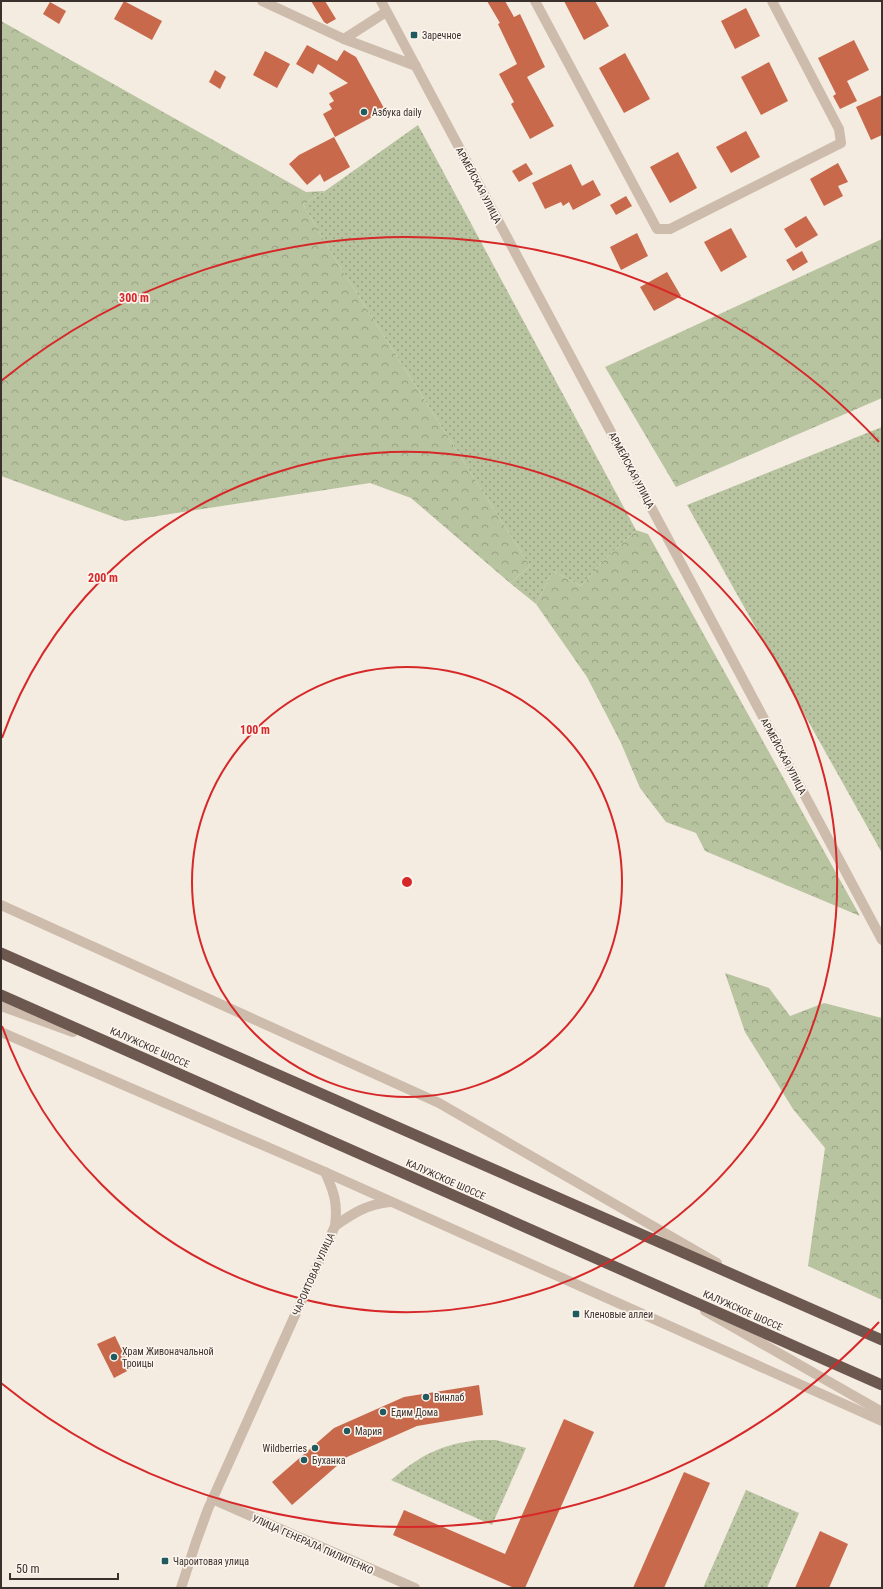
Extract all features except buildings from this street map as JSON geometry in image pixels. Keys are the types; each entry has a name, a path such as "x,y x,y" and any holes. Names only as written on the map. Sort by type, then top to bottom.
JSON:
{"highway":[{"path":"1,953 882,1340"},
{"name":"КАЛУЖСКОЕ ШОССЕ","path":"1,995 882,1385"}],"street":[{"path":"262,1 344,39 416,66"},
{"name":"АРМЕЙСКАЯ УЛИЦА","path":"381,1 882,940"},
{"path":"535,1 657,229 670,229 841,143 839,129 772,1"},
{"path":"344,39 386,12"},
{"path":"1,905 439,1103 748,1281"},
{"path":"1,1006 143,1057"},
{"path":"1,1032 325,1172 882,1421"},
{"name":"ЧАРОИТОВАЯ УЛИЦА","path":"181,1588 212,1499 335,1226 337,1216 336,1198 325,1172"},
{"name":"ЧАРОИТОВАЯ УЛИЦА","path":"335,1226 360,1209 379,1203 392,1202"},
{"path":"666,1289 882,1412"},
{"name":"УЛИЦА ГЕНЕРАЛА ПИЛИПЕНКО","path":"212,1499 415,1588"}],"green space":[{"path":"1,21 306,192 325,191 303,204 332,254 530,566 510,583 411,498 370,483 125,521 1,476"},
{"path":"418,125 636,530 602,562 581,586 553,571 536,604 510,583 530,566 332,254 303,204 325,191"},
{"path":"882,239 882,398 676,487 605,367"},
{"path":"882,427 882,853 687,505"},
{"path":"636,530 648,534 860,916 705,851 696,833 666,822 640,788 621,743 587,677 536,604 553,571 581,586 602,562"},
{"path":"725,973 769,988 790,1016 824,1003 882,1018 882,1300 808,1266 825,1148 793,1109 745,1032"},
{"path":"496,1440 526,1448 492,1525 391,1480 411,1464 431,1452 465,1442"},
{"path":"746,1490 799,1513 767,1588 703,1588"}],"place":[{"name":"Заречное","path":"414,35"},
{"name":"Азбука daily","path":"364,112"},
{"name":"Кленовые аллеи","path":"576,1314"},
{"name":"Храм Живоначальной Троицы","path":"114,1357"},
{"name":"Винлаб","path":"426,1397"},
{"name":"Едим Дома","path":"383,1412"},
{"name":"Мария","path":"347,1431"},
{"name":"Wildberries","path":"315,1448"},
{"name":"Буханка","path":"304,1460"},
{"name":"Чароитовая улица","path":"165,1561"}]}
